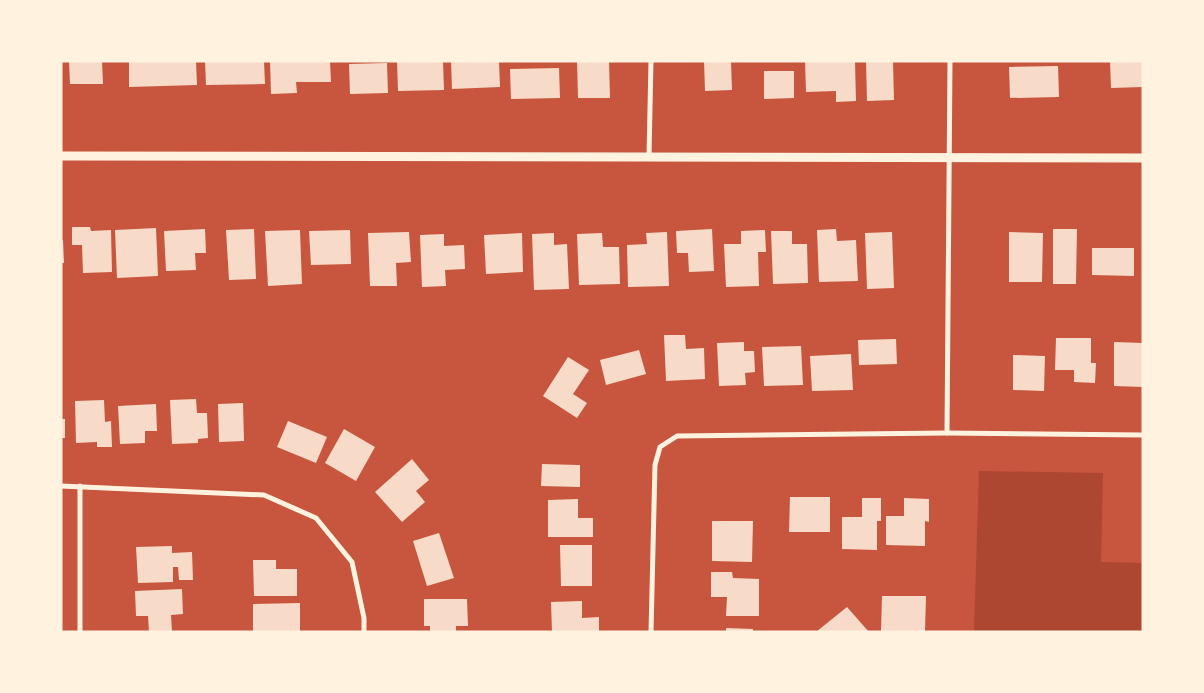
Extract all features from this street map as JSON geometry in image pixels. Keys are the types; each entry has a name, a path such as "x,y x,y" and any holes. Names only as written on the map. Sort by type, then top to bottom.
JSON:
{"street":[{"path":"649,156 651,61"},
{"path":"947,433 950,61"},
{"path":"61,156 1143,158"},
{"path":"650,632 655,465 660,447 677,436 947,433 1143,435"},
{"path":"61,486 264,495 316,518 352,562 364,618 364,632"},
{"path":"80,486 80,632"}],"shaded area":[{"path":"979,471 1103,473 1101,562 1143,563 1143,632 974,632"}],"building":[{"path":"69,61 102,61 103,84 70,84"},
{"path":"129,61 196,61 197,85 129,87"},
{"path":"205,61 264,61 265,84 206,85"},
{"path":"270,61 330,61 331,82 296,82 297,93 271,94"},
{"path":"397,61 443,61 444,90 398,91"},
{"path":"451,61 499,61 500,87 452,89"},
{"path":"577,61 609,61 610,98 578,98"},
{"path":"704,61 731,61 732,90 705,91"},
{"path":"805,61 855,61 856,101 836,102 836,91 806,92"},
{"path":"866,61 893,61 894,100 867,101"},
{"path":"1110,61 1143,61 1143,87 1111,88"},
{"path":"387,63 388,93 350,94 349,64"},
{"path":"1058,66 1059,97 1010,98 1009,67"},
{"path":"559,68 560,98 511,99 510,69"},
{"path":"764,71 794,71 794,98 764,99"},
{"path":"72,227 90,227 91,231 111,230 112,272 83,273 82,245 72,245"},
{"path":"156,228 158,276 117,278 115,230"},
{"path":"205,229 206,253 195,253 196,270 166,271 164,231"},
{"path":"254,229 256,279 229,280 226,230"},
{"path":"712,229 714,271 689,272 688,253 677,253 676,231"},
{"path":"836,229 837,241 856,240 858,281 819,282 817,230"},
{"path":"1053,229 1077,229 1076,284 1053,284"},
{"path":"300,230 302,284 268,286 265,231"},
{"path":"350,230 351,264 311,265 309,231"},
{"path":"765,230 766,252 758,252 759,286 726,287 724,244 741,244 741,231"},
{"path":"771,231 792,231 792,244 807,244 808,283 773,284"},
{"path":"409,232 411,262 396,263 397,286 370,286 368,233"},
{"path":"667,232 669,286 628,287 627,245 647,244 646,233"},
{"path":"892,232 894,288 867,289 865,233"},
{"path":"1009,232 1043,233 1042,282 1009,282"},
{"path":"522,233 523,272 486,274 484,235"},
{"path":"554,233 554,245 567,244 569,289 534,290 532,234"},
{"path":"602,233 603,247 619,247 620,284 579,285 577,234"},
{"path":"444,234 444,246 464,245 465,269 445,270 446,286 422,287 420,235"},
{"path":"61,240 63,240 64,263 61,263"},
{"path":"1092,248 1134,248 1134,276 1092,275"},
{"path":"664,335 685,335 686,349 704,348 705,379 666,381"},
{"path":"1056,338 1091,338 1091,363 1096,363 1095,383 1074,382 1074,370 1055,370"},
{"path":"896,339 897,364 859,365 858,340"},
{"path":"744,342 744,351 754,351 755,372 745,373 746,385 719,386 717,343"},
{"path":"1114,342 1143,343 1143,387 1114,386"},
{"path":"801,346 803,385 764,386 762,347"},
{"path":"639,350 646,374 606,385 600,360"},
{"path":"851,354 853,390 812,391 810,356"},
{"path":"1013,355 1045,356 1044,391 1013,390"},
{"path":"568,357 589,370 573,394 587,403 577,418 543,396"},
{"path":"196,399 197,413 207,413 208,438 198,439 198,443 172,444 170,400"},
{"path":"104,400 105,422 111,421 112,447 97,447 97,442 76,443 75,401"},
{"path":"243,403 244,441 219,442 218,404"},
{"path":"156,404 157,431 145,431 145,443 120,444 118,406"},
{"path":"61,419 65,419 65,438 61,438"},
{"path":"288,421 327,437 316,463 277,447"},
{"path":"344,429 375,447 356,481 325,463"},
{"path":"412,459 429,480 416,491 425,502 402,522 375,492"},
{"path":"542,464 580,465 580,487 541,486"},
{"path":"790,497 830,497 830,532 789,532"},
{"path":"862,498 881,498 881,521 877,521 877,550 842,549 842,517 862,517"},
{"path":"904,498 929,499 929,522 925,521 925,546 886,545 886,516 904,516"},
{"path":"578,499 578,518 593,518 593,537 548,537 548,500"},
{"path":"712,521 753,521 752,562 712,561"},
{"path":"439,533 454,578 427,586 413,541"},
{"path":"560,545 592,545 592,586 561,586"},
{"path":"172,546 172,553 192,552 193,580 179,580 178,567 173,567 173,582 138,583 136,547"},
{"path":"253,560 276,560 276,569 297,569 297,596 254,596"},
{"path":"711,572 732,572 733,578 759,579 759,616 726,616 727,597 711,597"},
{"path":"182,589 183,614 171,615 172,632 149,632 148,616 136,616 135,591"},
{"path":"882,596 926,596 925,631 881,631"},
{"path":"424,599 467,599 468,626 456,626 456,632 430,632 430,626 424,626"},
{"path":"582,601 582,618 599,617 599,632 552,632 551,602"},
{"path":"300,603 300,632 253,631 253,604"},
{"path":"847,607 869,632 816,632"},
{"path":"726,628 753,629 753,632 726,632"}]}
